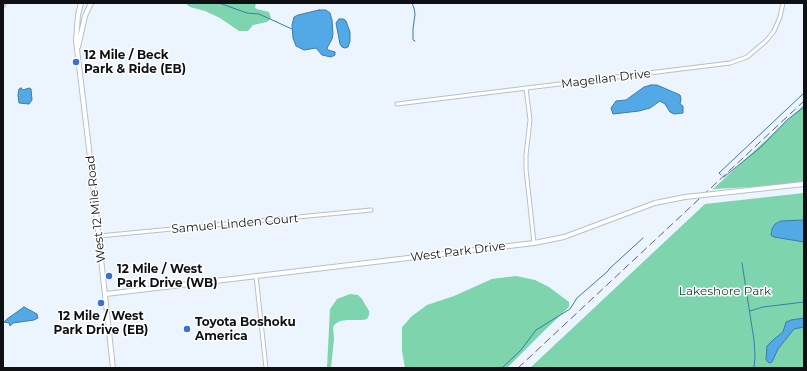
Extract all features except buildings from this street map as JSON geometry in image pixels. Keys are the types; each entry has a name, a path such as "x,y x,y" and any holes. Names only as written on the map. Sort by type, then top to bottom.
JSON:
{"street":[{"name":"West 12 Mile Road","path":"81,3 76,33 77,49 106,294 113,368"},
{"name":"West 12 Mile Road","path":"77,49 84,16 91,3"},
{"name":"Magellan Drive","path":"397,104 730,63 747,57 766,41 774,31 780,17 783,3"},
{"path":"526,88 530,120 526,169 534,243"},
{"name":"West Park Drive","path":"106,294 534,243 564,237 650,205 685,197 804,184"},
{"name":"Samuel Linden Court","path":"99,236 371,210"},
{"path":"256,276 266,368"}],"green space":[{"path":"185,3 256,3 255,8 269,12 271,18 267,22 253,25 248,31 239,31 220,18 205,11 190,7"},
{"path":"804,105 804,182 713,189"},
{"name":"Lakeshore Park","path":"804,193 804,368 530,368 705,204"},
{"path":"516,276 535,280 549,287 569,302 569,307 507,368 405,368 402,351 402,327 412,316 427,305 454,296 492,279"},
{"path":"350,294 358,295 362,299 369,311 369,315 367,319 340,321 335,324 333,327 334,339 331,368 327,368 330,309 337,299"}],"water":[{"path":"319,10 326,10 330,13 332,20 333,34 327,48 328,50 335,52 335,55 331,57 322,55 316,48 304,50 296,46 293,38 292,25 294,17"},
{"path":"339,19 344,19 346,21 350,32 350,41 348,47 345,48 340,44 336,23"},
{"path":"657,85 680,95 680,104 683,106 683,113 674,114 670,112 665,104 660,101 650,108 639,111 613,114 611,108 616,101 626,100 644,87"},
{"path":"21,88 23,90 29,88 31,89 32,100 29,104 19,103 18,95 19,89"},
{"path":"804,220 804,242 774,237 771,235 775,224 781,221"},
{"path":"24,307 37,314 38,318 13,323 10,326 9,323 4,322 7,319"},
{"path":"804,318 804,327 794,329 778,349 772,362 769,363 766,360 767,346 783,332 786,322"}],"waterway":[{"path":"219,3 247,13 259,14 292,29"},
{"path":"412,3 415,14 413,29 413,40 415,41"},
{"path":"721,175 719,173 804,93"},
{"path":"724,177 761,147 787,120 804,107"},
{"path":"502,368 521,350 536,330 570,309 577,298 643,238"},
{"path":"742,263 754,340 754,368"},
{"path":"750,311 763,307 804,302"}],"railway":[{"path":"518,368 804,101"}],"place":[{"name":"12 Mile / Beck Park & Ride (EB)","path":"76,62"},
{"name":"12 Mile / West Park Drive (WB)","path":"109,276"},
{"name":"12 Mile / West Park Drive (EB)","path":"101,303"},
{"name":"Toyota Boshoku America","path":"187,329"}]}
